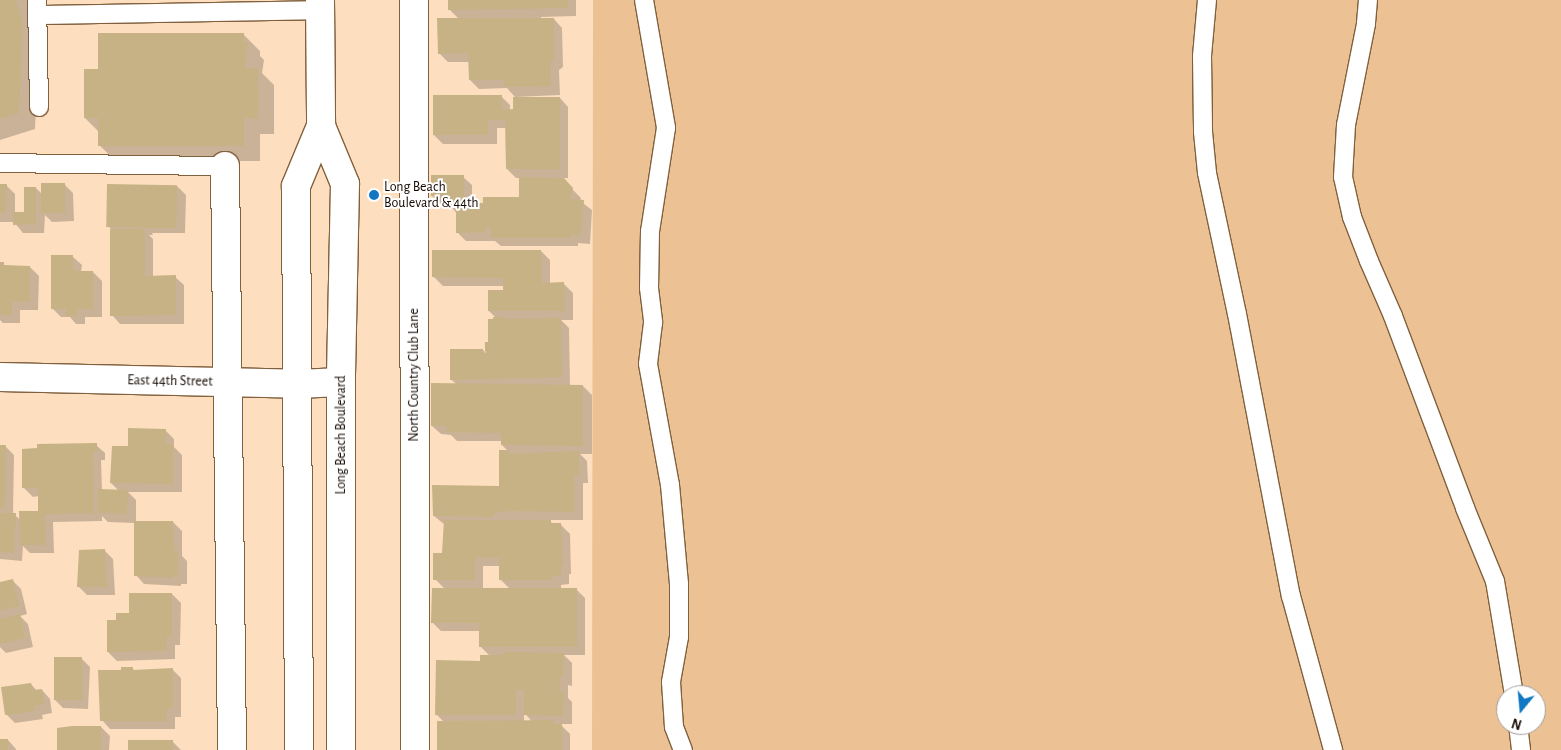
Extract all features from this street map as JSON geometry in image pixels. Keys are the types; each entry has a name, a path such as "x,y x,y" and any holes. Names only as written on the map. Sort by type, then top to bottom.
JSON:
{"street":[{"name":"North Country Club Lane","path":"414,0 415,750"},
{"name":"Long Beach Boulevard","path":"320,5 321,126 345,184 341,382 341,750"},
{"name":"Long Beach Boulevard","path":"299,750 296,186 321,126"},
{"path":"225,166 232,750"},
{"name":"East 44th Street","path":"0,377 229,383 298,384 341,382"}],"lane":[{"path":"644,0 666,128 650,231 649,288 653,323 648,364 670,485 678,574 679,637 671,682 674,727 683,750"},
{"path":"1207,0 1202,56 1203,132 1207,172 1237,314 1290,596 1333,750"},
{"path":"1368,0 1366,24 1346,125 1343,177 1352,217 1393,316 1465,508 1495,581 1512,685"},
{"path":"39,107 37,7 320,5"},
{"path":"0,164 225,166"},
{"path":"1519,735 1521,750"}],"shaded area":[{"path":"593,0 1561,0 1561,750 592,750"}],"building":[{"path":"0,0 16,0 23,24 19,113 0,119"},
{"path":"448,0 568,0 568,8 448,10"},
{"path":"437,18 554,18 554,58 551,61 551,86 504,87 504,80 469,80 468,53 438,54"},
{"path":"98,33 244,33 244,42 248,42 245,68 258,68 258,119 244,118 244,146 98,146 98,118 84,118 84,69 98,69"},
{"path":"433,95 502,95 502,110 513,109 513,97 560,97 560,169 506,169 505,120 488,120 488,135 433,135"},
{"path":"431,175 464,175 464,203 483,203 483,197 519,197 519,177 564,178 573,188 570,199 584,200 581,235 570,235 570,238 491,238 491,227 486,227 486,232 456,233 456,208 448,207 448,196 431,196"},
{"path":"41,183 65,183 65,213 41,213"},
{"path":"0,184 7,184 6,213 0,213"},
{"path":"107,184 177,185 176,228 106,227"},
{"path":"24,187 36,187 36,224 13,225 13,212 24,212"},
{"path":"110,229 145,229 145,276 176,275 176,315 110,316"},
{"path":"432,250 541,250 542,283 564,282 565,311 488,311 488,290 503,290 503,278 432,277"},
{"path":"51,255 73,255 73,269 75,271 93,271 93,309 77,309 77,316 66,316 66,309 51,309"},
{"path":"0,262 4,262 4,265 30,266 30,302 12,302 12,315 0,315"},
{"path":"493,317 504,317 504,319 561,318 562,377 450,380 450,349 483,349 483,353 487,353 485,351 485,342 488,342 488,319 493,319"},
{"path":"431,383 583,385 583,446 501,445 501,433 447,432 446,426 431,426"},
{"path":"128,428 166,429 166,444 173,445 173,484 110,483 112,446 128,446"},
{"path":"97,443 97,452 93,452 94,513 45,514 46,545 20,545 19,511 38,511 38,488 22,488 22,449 37,448 37,444"},
{"path":"0,445 6,445 5,508 0,509"},
{"path":"499,450 509,450 509,454 579,451 579,475 574,475 575,512 509,511 494,513 494,517 433,516 432,485 499,486"},
{"path":"98,489 128,490 127,514 97,513"},
{"path":"0,513 16,513 14,553 0,552"},
{"path":"444,520 551,520 551,523 561,523 563,565 561,565 561,576 552,576 552,580 499,580 499,558 475,557 475,580 433,580 433,553 442,553"},
{"path":"134,521 173,521 174,550 178,551 178,575 173,576 173,578 134,576"},
{"path":"105,549 107,587 77,587 79,550"},
{"path":"13,579 19,606 0,610 0,582"},
{"path":"432,588 577,588 577,647 479,647 479,623 431,623"},
{"path":"129,593 172,593 172,637 167,636 167,651 107,652 107,620 116,620 116,613 129,613"},
{"path":"20,614 25,638 0,644 0,619"},
{"path":"504,652 564,653 563,677 560,677 559,692 564,692 563,716 524,715 524,690 516,690 516,715 435,715 436,660 480,661 480,655 504,655"},
{"path":"54,657 82,657 82,700 54,700"},
{"path":"121,667 133,667 133,670 173,668 173,708 167,709 167,721 100,721 98,670 121,670"},
{"path":"31,683 33,690 42,689 44,704 34,706 35,711 5,715 1,687"},
{"path":"554,720 553,724 562,724 562,750 437,750 437,721"},
{"path":"101,726 101,750 57,750 57,728"},
{"path":"0,739 8,739 8,750 0,750"},
{"path":"128,740 173,740 173,750 128,750"}],"place":[{"name":"Long Beach Boulevard & 44th","path":"374,195"}]}
